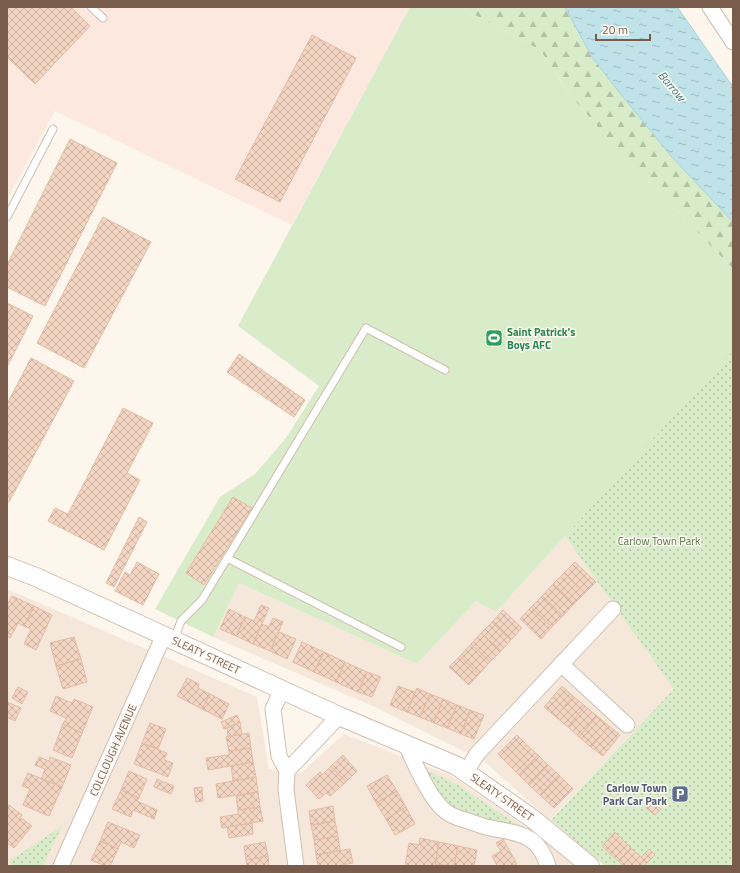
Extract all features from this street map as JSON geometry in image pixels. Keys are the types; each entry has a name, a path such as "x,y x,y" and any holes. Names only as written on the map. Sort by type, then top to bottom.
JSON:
{"street":[{"path":"710,7 733,42"},
{"name":"SLEATY STREET","path":"7,566 36,577 339,716 457,766 533,819 590,866"},
{"path":"466,772 478,754 613,609"},
{"name":"COLCLOUGH AVENUE","path":"62,866 169,638"},
{"path":"561,664 627,725"},
{"path":"282,690 273,709 279,756 287,771 286,790 296,866"},
{"path":"287,771 339,716"},
{"name":"SLEATY STREET","path":"405,743 434,796 443,809 454,817 485,827 518,832 532,840 544,852 548,866"}],"lane":[{"path":"91,7 103,18"},
{"path":"7,217 53,129"},
{"path":"169,638 181,621 202,600 366,328 445,370"},
{"path":"227,558 401,647"}],"shaded area":[{"path":"7,7 410,7 292,225 55,111 7,199"},
{"path":"565,536 675,689 550,820 485,762 375,707 213,637 239,583 417,664 476,601 496,612"},
{"path":"7,589 257,697 269,769 301,773 344,734 454,777 581,866 7,866"}],"green space":[{"name":"Saint Patrick's Boys AFC","path":"410,7 460,7 540,50 570,95 616,148 733,269 733,351 496,612 476,601 417,664 239,583 213,637 155,609 220,497 255,474 286,438 319,386 238,326"},
{"path":"460,7 565,7 592,57 615,87 671,156 733,222 733,269 616,148 570,95 540,50"},
{"name":"Carlow Town Park","path":"733,349 733,866 605,866 551,820 674,689 565,536"},
{"path":"425,769 458,785 523,828 478,819 457,810 440,796"},
{"path":"62,826 43,866 15,866 8,862"}],"water":[{"name":"Barrow","path":"565,7 678,8 733,87 733,222 671,156 615,87 592,57"}],"building":[{"path":"7,7 71,7 90,26 35,84 7,57"},
{"path":"312,35 356,58 280,202 235,179"},
{"path":"70,139 117,163 45,306 7,287 7,265"},
{"path":"103,217 151,242 84,368 37,343"},
{"path":"7,303 33,316 7,367"},
{"path":"239,354 305,400 294,417 227,372"},
{"path":"31,358 74,381 9,502 7,501 7,404"},
{"path":"123,408 153,423 127,473 140,480 104,550 48,521 55,508 68,514"},
{"path":"233,497 252,508 204,585 186,573"},
{"path":"139,517 147,522 114,587 106,583"},
{"path":"137,562 159,574 143,605 115,591 125,572 130,575"},
{"path":"575,562 596,582 585,593 564,573"},
{"path":"564,573 585,593 574,604 553,584"},
{"path":"553,584 574,604 563,616 542,596"},
{"path":"12,596 34,606 24,626 18,623 10,638 7,636 7,605"},
{"path":"542,596 563,616 552,627 531,607"},
{"path":"261,605 269,608 253,644 236,636 245,617 254,621"},
{"path":"34,606 52,615 36,650 24,644 31,629 24,626"},
{"path":"531,607 552,627 541,639 520,619"},
{"path":"229,609 245,617 236,636 220,629"},
{"path":"503,610 522,628 511,640 492,622"},
{"path":"273,618 283,622 270,651 253,644 262,624 269,627"},
{"path":"492,622 511,640 501,651 481,633"},
{"path":"279,632 296,639 287,659 270,651"},
{"path":"481,633 501,651 490,662 471,644"},
{"path":"74,637 81,659 56,666 50,643"},
{"path":"302,642 324,652 314,672 293,662"},
{"path":"471,644 490,662 479,674 460,656"},
{"path":"324,652 345,662 336,682 314,672"},
{"path":"460,656 479,674 469,685 449,667"},
{"path":"81,659 87,682 63,689 56,666"},
{"path":"345,662 367,672 358,692 336,682"},
{"path":"367,672 381,677 372,697 358,692"},
{"path":"187,678 199,684 198,688 210,694 202,709 177,696"},
{"path":"398,686 415,692 407,712 390,705"},
{"path":"562,686 573,696 556,717 544,707"},
{"path":"18,687 28,692 22,704 12,698"},
{"path":"417,688 430,694 420,717 407,712"},
{"path":"210,694 229,704 222,719 202,709"},
{"path":"430,694 443,699 434,723 420,717"},
{"path":"56,696 72,703 74,699 93,707 82,733 63,724 66,718 50,711"},
{"path":"573,696 585,706 568,727 556,717"},
{"path":"443,699 457,705 447,728 434,723"},
{"path":"7,702 21,708 15,721 7,717"},
{"path":"457,705 470,710 461,734 447,728"},
{"path":"585,706 597,716 579,737 568,727"},
{"path":"470,710 484,715 474,739 461,734"},
{"path":"237,715 240,722 224,729 221,722"},
{"path":"597,716 609,726 591,747 579,737"},
{"path":"240,722 242,734 228,736 227,728"},
{"path":"150,723 166,729 158,749 142,743"},
{"path":"63,724 82,733 72,758 53,750"},
{"path":"609,726 620,735 603,756 591,747"},
{"path":"249,733 251,748 229,751 226,737"},
{"path":"517,735 527,745 508,764 498,754"},
{"path":"142,743 167,753 164,760 173,763 168,777 134,764"},
{"path":"527,745 538,755 519,775 508,764"},
{"path":"251,748 253,762 208,770 206,758 229,755 229,751"},
{"path":"343,755 357,771 346,782 331,766"},
{"path":"538,755 548,765 529,785 519,775"},
{"path":"39,757 49,761 50,757 71,765 62,787 41,779 45,769 35,765"},
{"path":"253,762 256,777 233,781 231,766"},
{"path":"548,765 559,775 540,795 529,785"},
{"path":"331,766 346,782 330,796 326,793 319,799 306,785 320,772 322,775"},
{"path":"129,771 147,779 139,798 121,790"},
{"path":"28,773 62,787 49,816 23,805 30,789 22,786"},
{"path":"387,775 397,791 376,803 367,786"},
{"path":"559,775 573,789 554,808 540,795"},
{"path":"256,777 258,792 218,798 216,784"},
{"path":"157,779 174,786 171,794 154,787"},
{"path":"202,787 203,801 196,802 194,788"},
{"path":"121,790 139,798 137,801 157,810 154,819 133,810 131,817 112,809"},
{"path":"397,791 406,807 386,819 376,803"},
{"path":"258,792 260,807 238,810 236,796"},
{"path":"652,801 661,809 655,815 646,808"},
{"path":"9,805 22,815 20,817 32,826 14,848 7,843 7,807"},
{"path":"333,806 335,821 311,825 309,811"},
{"path":"260,807 263,821 222,828 220,817 238,814 238,810"},
{"path":"406,807 415,824 395,835 386,819"},
{"path":"335,821 338,836 314,840 311,825"},
{"path":"108,822 140,835 134,848 121,842 118,849 100,841"},
{"path":"252,823 253,834 229,838 227,827"},
{"path":"615,832 631,848 618,861 602,846"},
{"path":"338,836 340,850 316,855 314,840"},
{"path":"420,838 439,842 435,866 405,866 409,843 419,845"},
{"path":"503,839 517,864 512,866 497,866 492,856 501,851 496,843"},
{"path":"100,841 118,849 110,866 105,866 91,860"},
{"path":"265,842 268,856 246,860 244,846"},
{"path":"439,842 458,846 454,866 435,864"},
{"path":"458,846 477,850 474,866 454,866"},
{"path":"631,848 641,857 649,849 655,855 644,866 623,866 618,861"},
{"path":"350,849 353,863 337,866 318,866 316,855"},
{"path":"268,856 269,866 247,866 246,860"}],"place":[{"name":"Saint Patrick's Boys AFC","path":"494,338"},
{"name":"Carlow Town Park Car Park","path":"680,794"}]}
